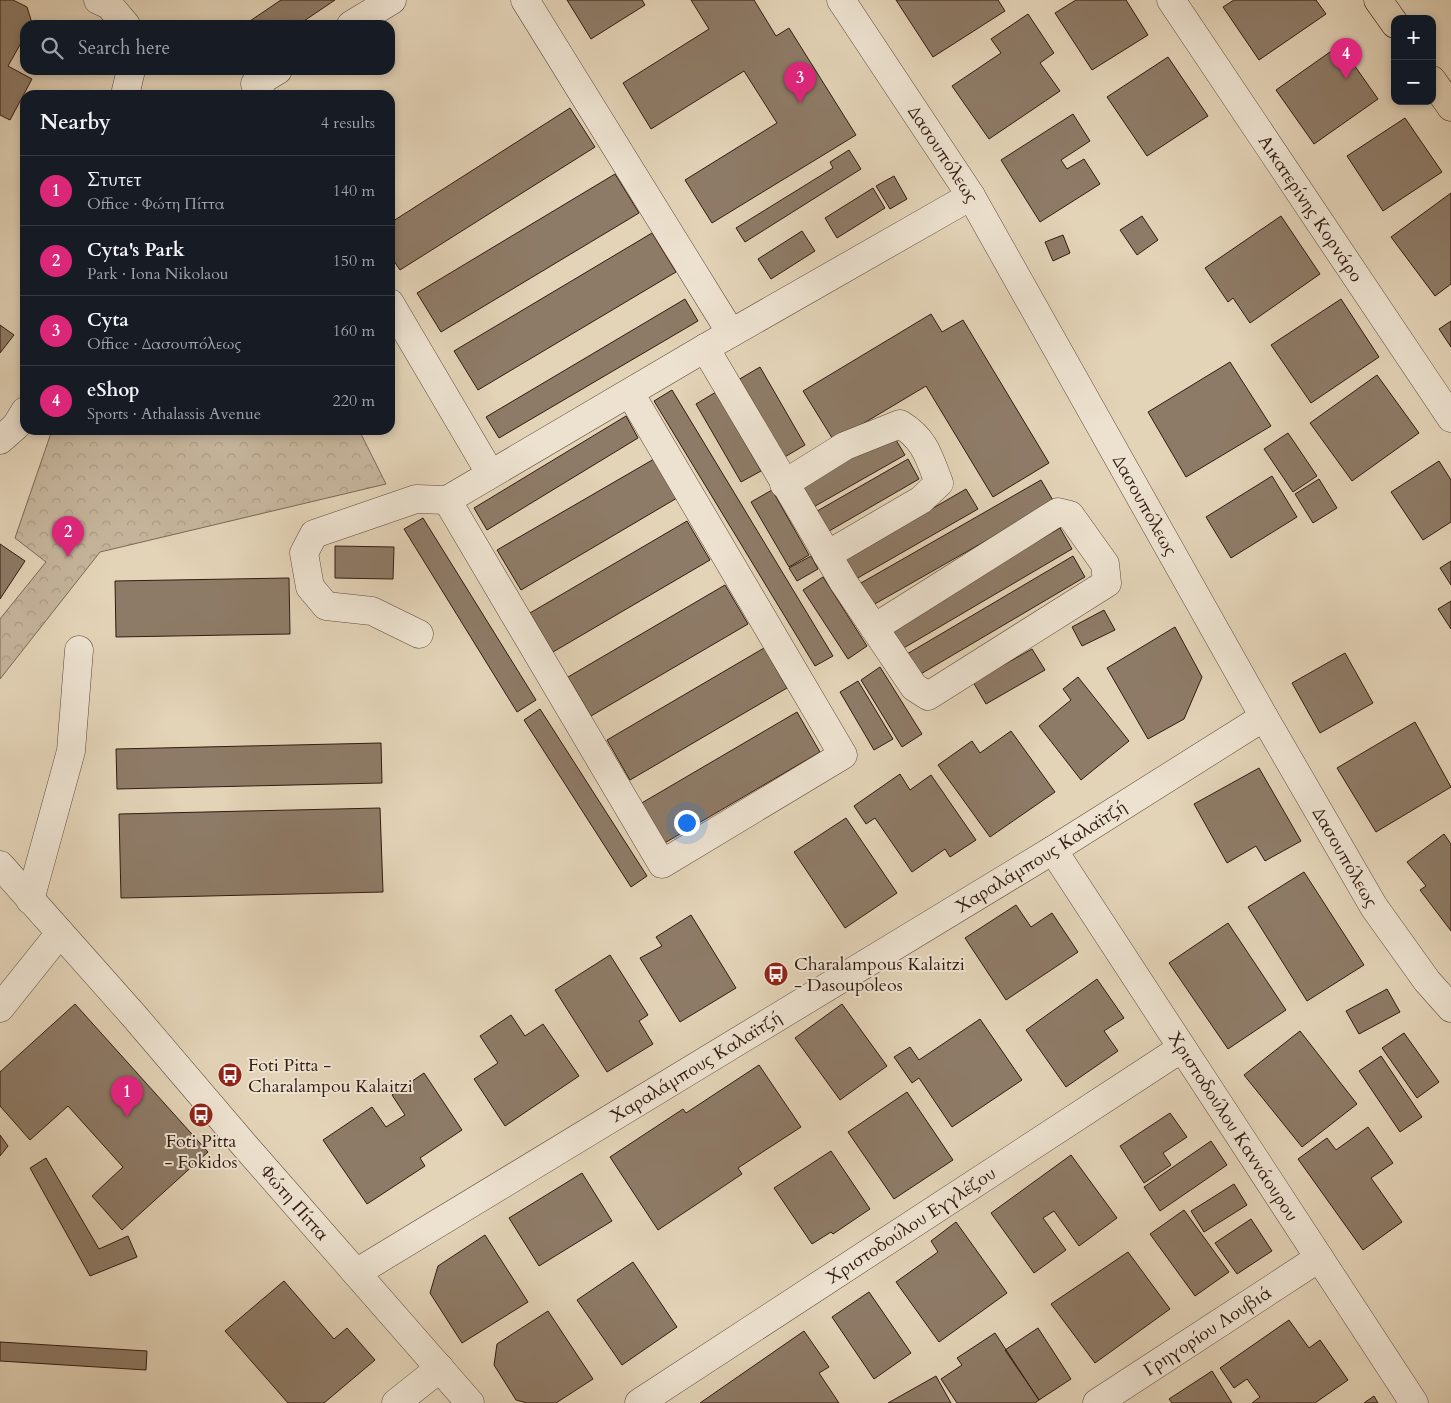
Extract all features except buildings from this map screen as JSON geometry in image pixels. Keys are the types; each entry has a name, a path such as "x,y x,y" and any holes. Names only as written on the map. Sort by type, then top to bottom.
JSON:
{"main road":[{"path":"1436,86 1451,108"}],"street":[{"path":"98,0 109,5 122,20"},
{"path":"359,20 392,0"},
{"path":"525,0 731,333"},
{"name":"Δασουπόλεως","path":"841,0 971,196 1264,718 1374,907 1427,980 1451,1008"},
{"name":"Αικατερίνης Κορνάρο","path":"1171,0 1451,418"},
{"path":"126,90 130,75"},
{"path":"258,90 255,84 270,75"},
{"path":"419,634 372,611 326,606 310,588 304,553 314,534 416,499 447,500 705,348 971,196"},
{"path":"395,312 490,474"},
{"path":"705,348 827,555 874,628 914,687 928,696 1107,583 1105,564 1070,515 1058,512 874,628"},
{"path":"447,500 662,864 843,756 630,393"},
{"path":"0,440 16,426 20,419"},
{"path":"784,484 845,446 900,424 910,430 924,444 939,483 921,500 827,555"},
{"path":"30,900 71,751 79,650"},
{"name":"Χαραλάμπους Καλαϊτζή","path":"356,1273 1053,850 1264,718"},
{"name":"Χριστοδούλου Καννάουρου","path":"1053,850 1414,1403"},
{"name":"Φώτη Πίττα","path":"0,864 136,1017 470,1403"},
{"path":"0,1008 60,933"},
{"name":"Χριστοδούλου Εγγλέζου","path":"639,1403 1182,1048"},
{"name":"Γρηγορίου Λουβιά","path":"1097,1403 1319,1258"},
{"path":"396,1403 440,1368"}],"green space":[{"path":"50,435 362,435 386,484 100,552 0,679 0,619 46,562 15,538"}],"place":[{"name":"eShop","path":"1346,79"},
{"name":"Cyta","path":"800,103"},
{"name":"Cyta's Park","path":"68,557"},
{"name":"Charalampous Kalaitzi - Dasoupoleos","path":"776,974"},
{"name":"Foti Pitta - Charalampou Kalaitzi","path":"230,1075"},
{"name":"Foti Pitta - Fokidos","path":"201,1115"},
{"name":"Στυτετ","path":"127,1117"}]}
